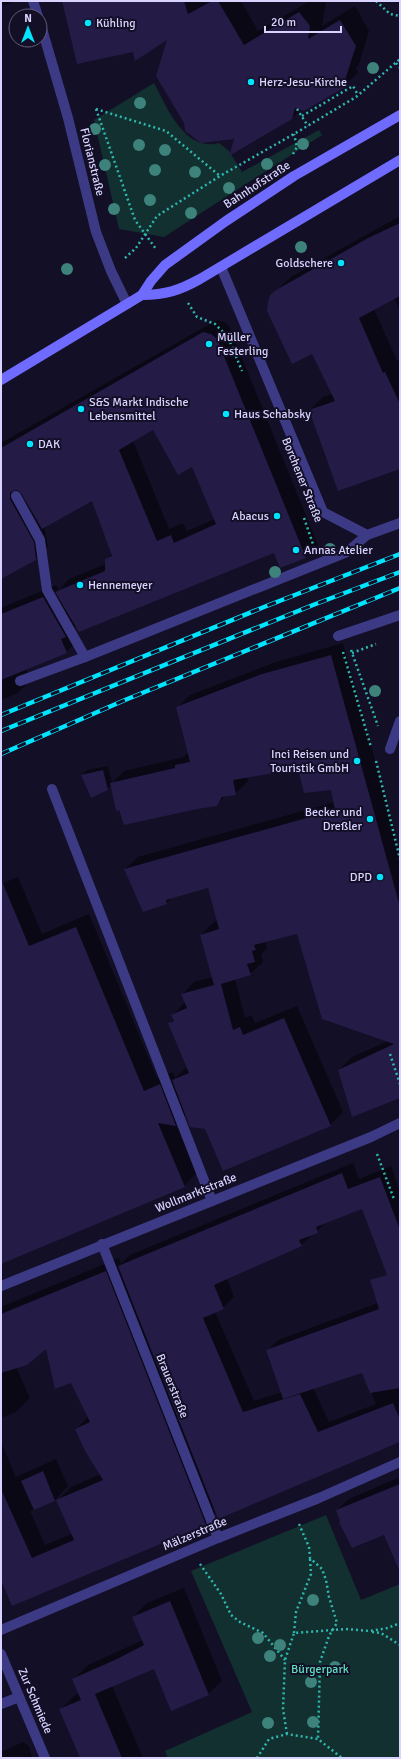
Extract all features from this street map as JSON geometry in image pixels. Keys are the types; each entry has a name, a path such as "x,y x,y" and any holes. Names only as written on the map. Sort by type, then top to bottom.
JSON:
{"main road":[{"name":"Bahnhofstraße","path":"142,296 151,281 165,265 226,220 294,176 400,115"},
{"name":"Bahnhofstraße","path":"1,380 142,296 160,295 180,290 400,160"}],"street":[{"name":"Florianstraße","path":"48,48 68,118 96,232 111,271 127,304"},
{"name":"Borchener Straße","path":"221,267 323,512 367,535"},
{"path":"16,496 40,540 47,590 85,657"},
{"path":"20,681 85,657 347,552 367,535 400,523"},
{"path":"338,636 400,615"},
{"path":"390,749 400,721"},
{"path":"52,789 212,1200"},
{"name":"Wollmarktstraße","path":"1,1286 400,1124"},
{"name":"Brauerstraße","path":"102,1244 218,1538"},
{"name":"Mälzerstraße","path":"1,1630 218,1538 292,1509 400,1462"},
{"name":"Zur Schmiede","path":"1,1654 45,1758"},
{"path":"1,1704 19,1697"}],"path":[{"path":"376,1 390,14 400,16"},
{"path":"111,271 136,248 145,232 157,216 220,176 308,126 358,95 400,59"},
{"path":"396,63 400,68"},
{"path":"302,116 353,86 358,95"},
{"path":"145,232 135,220 96,109 166,131 220,176"},
{"path":"297,109 308,126"},
{"path":"197,318 215,324 228,337 243,372"},
{"name":"Borchener Straße","path":"302,512 315,549"},
{"path":"338,636 373,751"},
{"path":"349,646 380,732"},
{"path":"352,653 373,646"},
{"path":"375,758 382,781 400,859"},
{"path":"390,1054 400,1084"},
{"path":"371,1137 394,1199"},
{"path":"287,1734 283,1709 285,1660 294,1633 296,1612 310,1574 309,1547 292,1509"},
{"path":"193,1549 198,1561 221,1594 231,1615 240,1622 263,1633 285,1660"},
{"path":"310,1558 322,1569 337,1622 320,1662 318,1739"},
{"path":"370,1631 388,1628 400,1623"},
{"path":"294,1633 333,1630 370,1631 381,1633 400,1645"},
{"path":"257,1758 269,1739 287,1734 318,1739 342,1758"}],"green space":[{"path":"154,83 171,115 186,134 196,141 207,144 219,143 229,151 242,172 319,130 322,135 164,237 119,229 94,120"},
{"name":"Bürgerpark","path":"326,1515 361,1600 400,1584 400,1758 168,1758 165,1751 252,1712 191,1571"}],"building":[{"path":"62,1 184,1 188,14 212,1 218,1 244,45 299,12 310,26 308,39 340,20 356,46 345,80 342,82 345,87 304,111 295,108 292,119 229,156 234,139 201,143 185,131 184,123 156,76 167,40 135,61 133,52 77,64"},
{"path":"400,223 400,296 359,318 383,373 385,372 400,404 400,469 338,491 309,410 335,401 312,354 292,364 267,311 268,302 270,295 276,290 370,237"},
{"path":"203,332 211,334 217,339 306,558 280,568 274,553 79,632 55,592 105,571 105,559 112,556 92,501 42,529 21,493 17,490 10,493 10,499 34,542 36,560 1,579 1,448","holes":["153,430 178,475 192,467 216,524 174,543 171,535 157,541 119,450"]},
{"path":"43,597 66,637 61,639 67,653 1,680 1,614"},
{"path":"331,655 400,907 400,1098 352,1117 338,1070 394,1044 322,1019 297,934 254,945 256,950 252,951 255,962 247,964 251,975 221,984 233,1030 240,1027 243,1035 284,1018 331,1126 223,1171 205,1129 190,1127 172,1080 189,1073 168,1023 174,1021 171,1015 187,1008 181,994 214,985 200,935 219,929 208,888 166,900 167,904 143,912 124,869 335,810 331,790 304,793 298,769 233,780 236,795 222,797 217,806 124,825 119,810 116,811 110,783 175,768 175,765 190,762 176,707 262,674"},
{"path":"103,770 108,790 91,798 81,775"},
{"path":"1,879 29,946 76,927 144,1091 160,1084 176,1126 158,1123 185,1187 1,1264"},
{"path":"342,1173 348,1189 380,1177 400,1230 400,1388 370,1393 362,1373 283,1399 266,1350 379,1309 370,1280 387,1275 362,1209 316,1227 318,1233 299,1240 302,1246 214,1285 224,1309 203,1318 243,1412 300,1394 318,1432 393,1403 400,1420 400,1442 218,1519 118,1266"},
{"path":"106,1271 206,1525 12,1606 1,1580 1,1489 32,1558 74,1540 56,1500 103,1480 85,1451 75,1429 90,1422 71,1383 55,1389 46,1349 27,1365 1,1373 1,1314"},
{"path":"43,1471 55,1501 34,1510 21,1481"},
{"path":"400,1484 400,1572 384,1535 352,1548 339,1522 340,1521 336,1510"},
{"path":"170,1601 209,1695 171,1711 154,1669 95,1694 122,1758 80,1758 59,1709 81,1700 72,1679 144,1645 132,1617"}],"railway":[{"path":"1,715 264,607 400,554"},
{"path":"1,731 313,605 400,572"},
{"path":"1,754 125,700 400,588"}],"place":[{"name":"Kühling","path":"88,23"},
{"name":"Herz-Jesu-Kirche","path":"251,82"},
{"name":"Goldschere","path":"341,263"},
{"name":"Müller Festerling","path":"209,344"},
{"name":"S&S Markt Indische Lebensmittel","path":"81,409"},
{"name":"Haus Schabsky","path":"226,414"},
{"name":"DAK","path":"30,444"},
{"name":"Abacus","path":"277,516"},
{"name":"Annas Atelier","path":"296,550"},
{"name":"Hennemeyer","path":"80,585"},
{"name":"Inci Reisen und Touristik GmbH","path":"357,761"},
{"name":"Becker und Dreßler","path":"370,819"},
{"name":"DPD","path":"380,877"}]}
